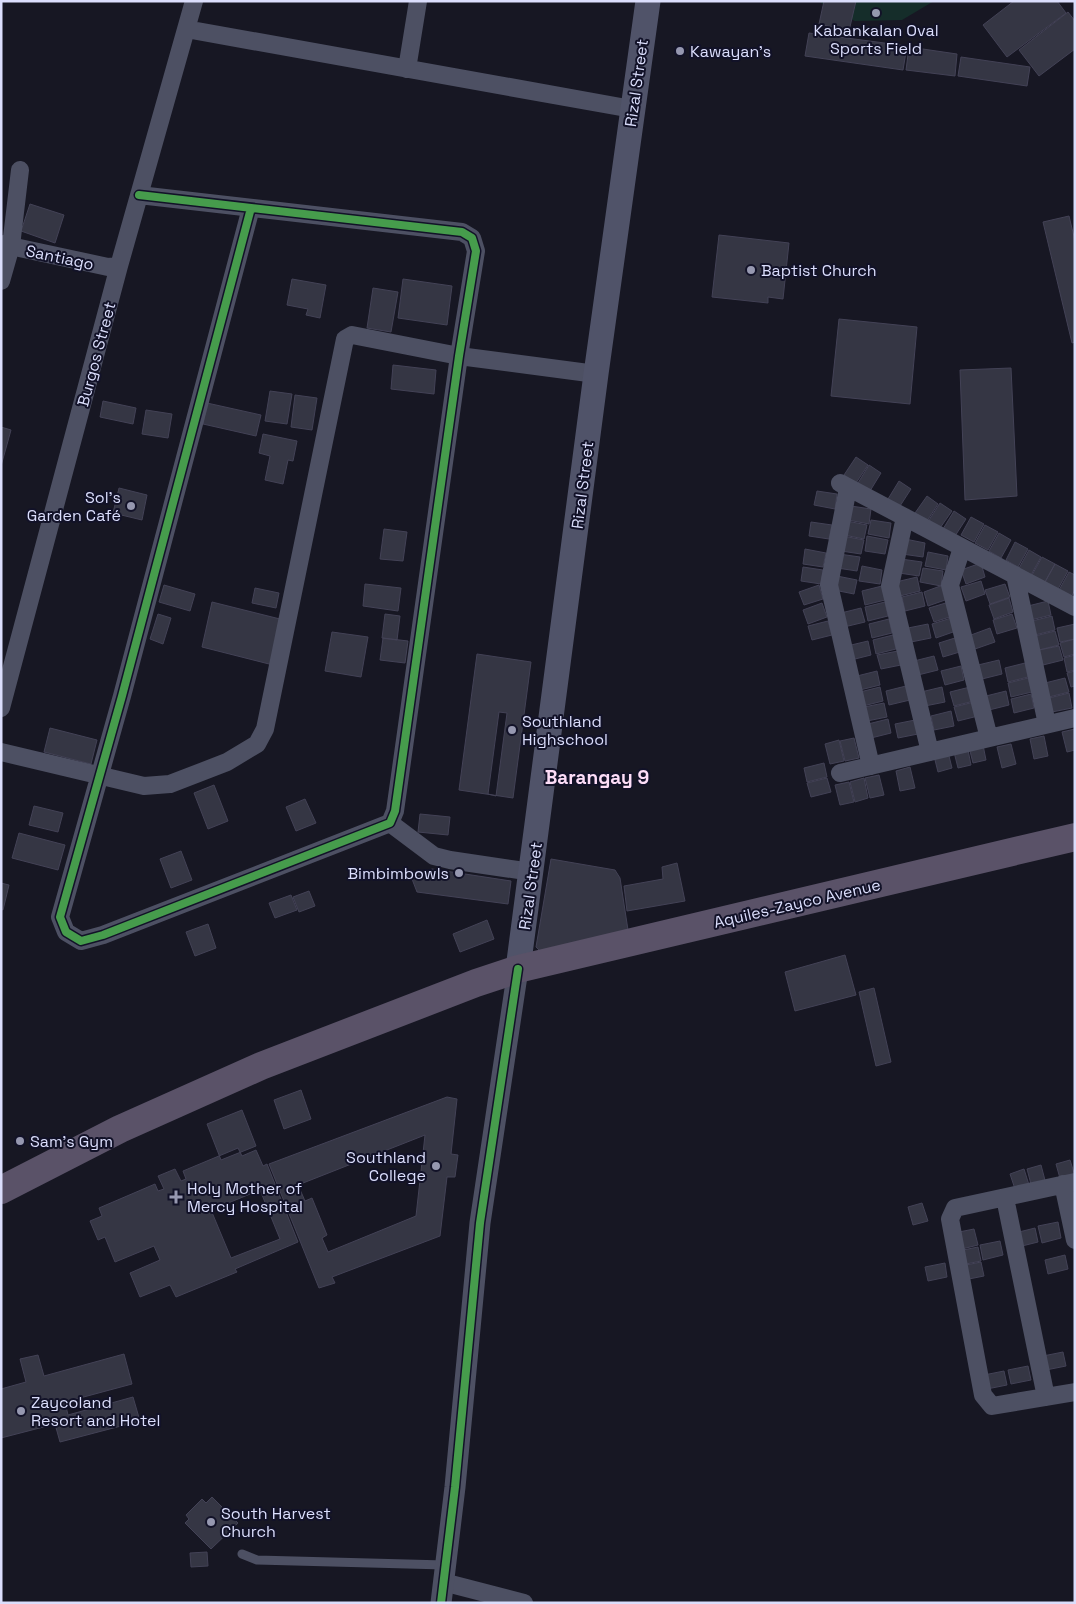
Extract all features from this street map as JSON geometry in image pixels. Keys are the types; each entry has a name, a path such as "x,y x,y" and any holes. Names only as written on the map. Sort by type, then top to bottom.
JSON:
{"highway":[{"name":"Aquiles-Zayco Avenue","path":"1,1190 120,1129 261,1066 518,969 1075,837"}],"main road":[{"name":"Rizal Street","path":"518,969 596,374 648,1"}],"street":[{"name":"Burgos Street","path":"1,708 119,266 194,1"},
{"path":"407,69 418,1"},
{"path":"186,29 632,109"},
{"path":"1,281 20,170"},
{"path":"139,195 462,232 472,238 476,251 459,356 395,811 390,823 103,935 81,941 66,932 60,917 100,776 251,208"},
{"name":"Santiago","path":"6,245 108,267 119,266"},
{"path":"1,752 144,786 170,784 227,762 257,744 265,729 345,339 352,335 459,356 596,374"},
{"path":"871,766 829,585 844,485 1075,607"},
{"path":"905,517 890,586 930,752"},
{"path":"962,548 950,585 989,738"},
{"path":"1015,575 1047,724"},
{"path":"840,773 1075,718"},
{"path":"390,823 434,856 532,872"},
{"path":"518,969 480,1223 456,1477 443,1583 524,1603"},
{"path":"1075,1240 1069,1183 955,1208 950,1220 983,1395 992,1406 1075,1392"},
{"path":"1005,1198 1046,1397"}],"lane":[{"path":"242,1554 257,1560 443,1583"}],"green space":[{"name":"Kabankalan Oval Sports Field","path":"819,1 934,1 902,20 855,21"}],"building":[{"path":"824,1 856,1 849,31 819,24"},
{"path":"1014,1 1057,1 1066,13 1007,57 983,25"},
{"path":"1068,12 1075,21 1075,49 1039,76 1019,50"},
{"path":"809,33 907,46 903,70 805,56"},
{"path":"909,47 957,54 955,76 906,70"},
{"path":"961,57 1030,67 1027,86 958,76"},
{"path":"30,204 64,215 55,243 21,231"},
{"path":"1069,216 1075,241 1075,342 1072,343 1043,222"},
{"name":"Baptist Church","path":"719,235 789,243 783,299 768,297 768,303 712,297"},
{"path":"292,279 326,285 320,318 306,315 308,309 287,305"},
{"path":"403,279 452,286 447,325 398,318"},
{"path":"373,288 398,292 391,332 367,328"},
{"path":"839,319 917,327 910,404 831,396"},
{"path":"393,365 436,370 434,394 391,389"},
{"path":"1011,368 1017,496 965,500 960,370"},
{"path":"270,391 292,394 287,424 265,421"},
{"path":"295,395 317,398 312,430 291,427"},
{"path":"103,401 136,408 133,424 100,417"},
{"path":"207,403 261,415 256,436 203,424"},
{"path":"146,410 172,414 168,438 142,434"},
{"path":"1,427 11,430 1,466"},
{"path":"263,434 297,441 293,461 288,460 283,484 265,480 270,456 259,453"},
{"path":"856,457 868,465 856,483 844,475"},
{"path":"869,465 881,473 870,491 858,483"},
{"path":"899,481 911,489 900,506 888,499"},
{"path":"119,488 147,495 142,520 113,513"},
{"path":"817,491 837,494 835,509 814,505"},
{"path":"927,496 938,504 927,521 915,513"},
{"path":"940,503 952,511 940,528 929,520"},
{"path":"851,506 871,509 869,524 848,520"},
{"path":"954,511 966,519 955,536 943,529"},
{"path":"971,517 984,524 974,542 961,535"},
{"path":"871,520 891,523 889,538 868,534"},
{"path":"847,521 867,525 864,539 844,535"},
{"path":"811,522 832,525 829,539 809,536"},
{"path":"985,525 998,532 988,550 975,543"},
{"path":"384,529 407,532 403,561 380,559"},
{"path":"999,533 1011,540 1001,558 989,551"},
{"path":"843,536 864,540 861,554 841,551"},
{"path":"867,536 888,540 885,554 865,551"},
{"path":"905,539 925,543 923,557 902,554"},
{"path":"1015,542 1028,549 1018,567 1006,560"},
{"path":"805,549 826,553 823,567 803,564"},
{"path":"1029,550 1041,557 1031,575 1019,568"},
{"path":"928,552 948,556 946,570 925,566"},
{"path":"839,554 860,557 857,571 837,568"},
{"path":"1042,557 1055,564 1045,582 1032,575"},
{"path":"901,559 922,562 919,576 899,573"},
{"path":"981,563 985,577 966,584 961,570"},
{"path":"1055,564 1068,571 1058,589 1045,582"},
{"path":"862,566 882,570 880,584 859,581"},
{"path":"803,567 823,570 821,584 801,581"},
{"path":"923,568 943,571 941,586 920,582"},
{"path":"1069,572 1075,575 1075,590 1071,597 1059,590"},
{"path":"837,576 857,580 854,594 834,590"},
{"path":"917,577 920,591 900,596 896,582"},
{"path":"981,581 985,594 966,601 961,587"},
{"path":"365,584 401,588 398,611 363,606"},
{"path":"1005,584 1010,597 990,604 985,590"},
{"path":"164,585 195,594 190,611 159,602"},
{"path":"819,585 823,599 804,605 799,592"},
{"path":"943,585 948,599 928,606 924,592"},
{"path":"882,586 885,600 865,605 862,591"},
{"path":"255,588 279,593 276,608 252,603"},
{"path":"922,592 925,606 905,611 902,597"},
{"path":"1009,598 1013,612 994,619 989,605"},
{"path":"1048,601 1051,615 1031,620 1028,606"},
{"path":"212,602 284,620 273,665 202,647"},
{"path":"885,602 888,616 868,621 865,607"},
{"path":"949,602 953,616 934,622 929,608"},
{"path":"822,603 827,617 808,624 803,610"},
{"path":"861,608 865,622 844,627 841,613"},
{"path":"158,614 171,618 163,644 150,639"},
{"path":"385,614 400,616 397,640 382,638"},
{"path":"1012,614 1017,628 997,634 993,620"},
{"path":"1052,616 1055,630 1035,635 1032,621"},
{"path":"951,618 956,631 936,638 932,624"},
{"path":"889,619 892,633 872,638 869,624"},
{"path":"828,621 832,635 812,640 808,626"},
{"path":"928,624 931,638 911,642 908,628"},
{"path":"1075,624 1075,639 1060,642 1057,628"},
{"path":"990,628 995,642 975,649 971,635"},
{"path":"1055,631 1059,645 1039,650 1035,636"},
{"path":"332,632 368,637 361,677 325,671"},
{"path":"893,635 896,649 876,654 873,640"},
{"path":"958,637 963,651 943,657 939,643"},
{"path":"383,638 408,641 405,663 380,660"},
{"path":"1075,639 1075,654 1064,657 1060,643"},
{"path":"868,641 871,655 851,660 847,646"},
{"path":"1059,646 1063,660 1043,665 1039,650"},
{"path":"898,651 901,665 881,669 877,655"},
{"path":"477,654 531,662 513,798 496,795 507,713 499,712 488,794 491,795 459,790"},
{"path":"1075,655 1075,670 1067,672 1064,658"},
{"path":"934,656 938,670 918,675 914,661"},
{"path":"999,660 1002,674 982,679 978,665"},
{"path":"1025,663 1028,677 1008,682 1005,668"},
{"path":"961,666 964,680 945,685 941,671"},
{"path":"877,671 880,685 860,690 857,676"},
{"path":"1075,671 1075,686 1071,687 1067,673"},
{"path":"1028,678 1032,692 1011,697 1008,683"},
{"path":"1065,678 1069,692 1049,697 1045,683"},
{"path":"906,686 910,700 889,705 886,691"},
{"path":"880,687 883,701 863,706 860,692"},
{"path":"942,687 945,702 925,706 921,692"},
{"path":"970,687 974,701 954,706 950,692"},
{"path":"1006,691 1009,705 989,710 986,696"},
{"path":"1069,693 1072,708 1052,712 1049,698"},
{"path":"1031,694 1034,708 1014,713 1011,699"},
{"path":"974,702 978,716 958,721 954,707"},
{"path":"884,703 887,717 867,721 864,707"},
{"path":"951,711 954,726 934,730 931,716"},
{"path":"888,719 891,733 871,738 868,724"},
{"path":"915,720 918,734 898,738 895,724"},
{"path":"50,728 97,740 91,764 44,752"},
{"path":"1075,729 1075,750 1067,752 1062,732"},
{"path":"1044,736 1048,756 1034,759 1030,739"},
{"path":"854,738 859,758 845,761 840,741"},
{"path":"839,740 844,761 830,764 825,744"},
{"path":"982,740 986,760 973,763 968,743"},
{"path":"1011,744 1016,764 1002,768 997,747"},
{"path":"967,745 971,765 958,768 953,748"},
{"path":"947,748 952,768 938,772 933,752"},
{"path":"824,763 827,777 807,782 804,768"},
{"path":"910,767 915,788 900,791 896,771"},
{"path":"879,775 884,795 870,798 865,778"},
{"path":"827,778 831,792 811,797 807,783"},
{"path":"864,778 868,798 855,802 850,782"},
{"path":"849,782 854,802 840,805 835,785"},
{"path":"214,785 228,821 208,829 194,793"},
{"path":"305,799 316,823 296,831 286,807"},
{"path":"34,806 63,813 58,832 29,825"},
{"path":"420,814 450,817 448,835 418,832"},
{"path":"19,833 65,845 58,870 12,858"},
{"path":"181,851 192,880 171,888 160,859"},
{"path":"551,859 615,870 620,878 628,930 540,951 536,947"},
{"path":"677,863 685,901 627,911 624,886 663,879 662,867"},
{"path":"432,869 511,881 508,904 417,892 412,879"},
{"path":"1,883 9,885 3,910 1,909"},
{"path":"309,891 315,906 299,912 293,897"},
{"path":"291,895 297,910 275,918 269,903"},
{"path":"487,920 494,939 460,952 453,934"},
{"path":"208,924 216,948 195,956 186,932"},
{"path":"845,955 856,995 795,1011 785,972"},
{"path":"874,988 891,1062 876,1066 859,992"},
{"path":"301,1090 311,1119 284,1129 274,1100"},
{"path":"447,1097 457,1099 451,1154 458,1155 455,1177 447,1177 440,1236 332,1277 335,1283 319,1288 269,1164","holes":["425,1135 416,1216 328,1252 322,1238 327,1235 312,1198 305,1201 298,1185"]},
{"path":"242,1110 256,1146 221,1160 207,1124"},
{"path":"238,1148 242,1156 256,1150 263,1166 267,1164 298,1242 235,1269 237,1272 176,1297 170,1285 140,1297 130,1273 160,1260 154,1246 115,1262 105,1237 98,1240 90,1221 102,1216 99,1208 155,1184 158,1191 164,1189 158,1176 175,1169 181,1181 186,1179 183,1171","holes":["260,1190 280,1239 231,1258 211,1210"]},
{"path":"1070,1160 1075,1176 1061,1182 1056,1164"},
{"path":"1041,1165 1046,1184 1032,1188 1027,1169"},
{"path":"1024,1169 1030,1188 1016,1192 1010,1174"},
{"path":"922,1203 928,1221 913,1225 908,1207"},
{"path":"1058,1222 1061,1238 1042,1243 1038,1226"},
{"path":"1035,1228 1038,1242 1018,1247 1015,1233"},
{"path":"974,1229 978,1245 958,1250 954,1233"},
{"path":"1000,1241 1003,1255 983,1260 980,1245"},
{"path":"978,1247 981,1261 961,1265 958,1251"},
{"path":"1065,1255 1068,1269 1048,1274 1045,1260"},
{"path":"981,1262 984,1276 964,1280 961,1266"},
{"path":"945,1263 947,1277 928,1281 925,1267"},
{"path":"1063,1352 1066,1366 1046,1370 1043,1356"},
{"path":"124,1354 132,1384 65,1402 68,1415 133,1397 140,1421 60,1442 55,1424 1,1438 1,1389 26,1382 20,1359 38,1355 44,1376"},
{"path":"1028,1366 1031,1380 1011,1384 1008,1370"},
{"path":"1004,1371 1007,1385 987,1389 984,1375"},
{"path":"212,1497 238,1523 211,1549 185,1523 189,1519 186,1515 202,1499 206,1503"},
{"path":"207,1552 208,1566 191,1567 190,1553"}],"cycle path":[{"path":"139,195 462,232 472,238 476,251 459,356 395,811 390,823 103,935 81,941 66,932 60,917 122,696 251,208"},
{"path":"441,1603 455,1487 480,1223 518,969"}],"place":[{"name":"Kabankalan Oval Sports Field","path":"876,13"},
{"name":"Kawayan's","path":"680,51"},
{"name":"Baptist Church","path":"751,270"},
{"name":"Sol's Garden Café","path":"131,506"},
{"name":"Southland Highschool","path":"512,730"},
{"name":"Bimbimbowls","path":"459,873"},
{"name":"Sam's Gym","path":"20,1141"},
{"name":"Southland College","path":"436,1166"},
{"name":"Holy Mother of Mercy Hospital","path":"176,1197"},
{"name":"Zaycoland Resort and Hotel","path":"21,1411"},
{"name":"South Harvest Church","path":"211,1522"}],"district":[{"name":"Barangay 9","path":"597,777"}]}
